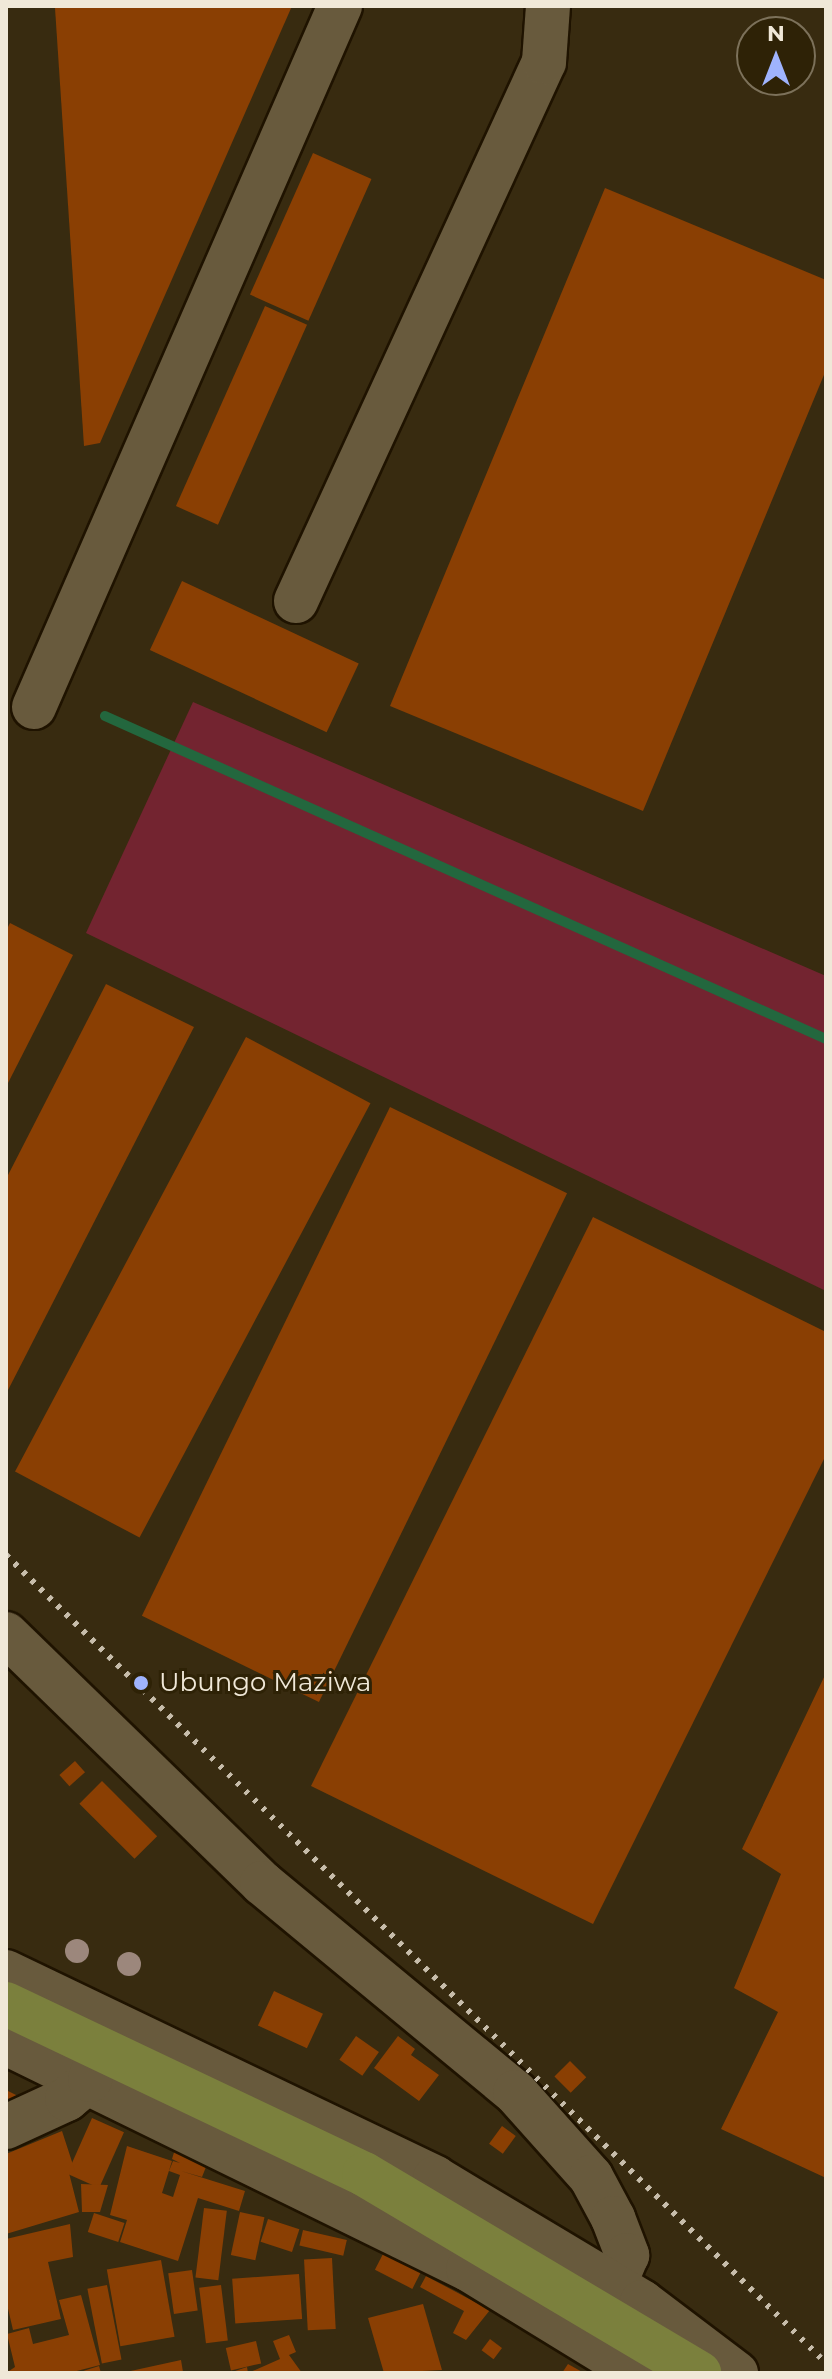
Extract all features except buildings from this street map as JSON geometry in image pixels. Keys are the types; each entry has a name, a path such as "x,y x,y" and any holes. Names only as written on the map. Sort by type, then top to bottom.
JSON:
{"main road":[{"path":"6,2004 95,2064 364,2174 699,2373"}],"street":[{"path":"34,707 340,6"},
{"path":"296,601 544,62 548,6"},
{"path":"6,1634 262,1883 515,2092 591,2177 613,2218 627,2255 614,2286"},
{"path":"6,1972 435,2178 614,2286 736,2373"},
{"path":"6,2043 95,2064 468,2269 638,2373"},
{"path":"6,2127 67,2099 95,2064"}],"shaded area":[{"path":"193,702 826,976 826,1291 86,933"}],"waterway":[{"path":"105,716 826,1039"}],"railway":[{"path":"6,1555 826,2363"}],"place":[{"name":"Ubungo Maziwa","path":"141,1683"}]}
